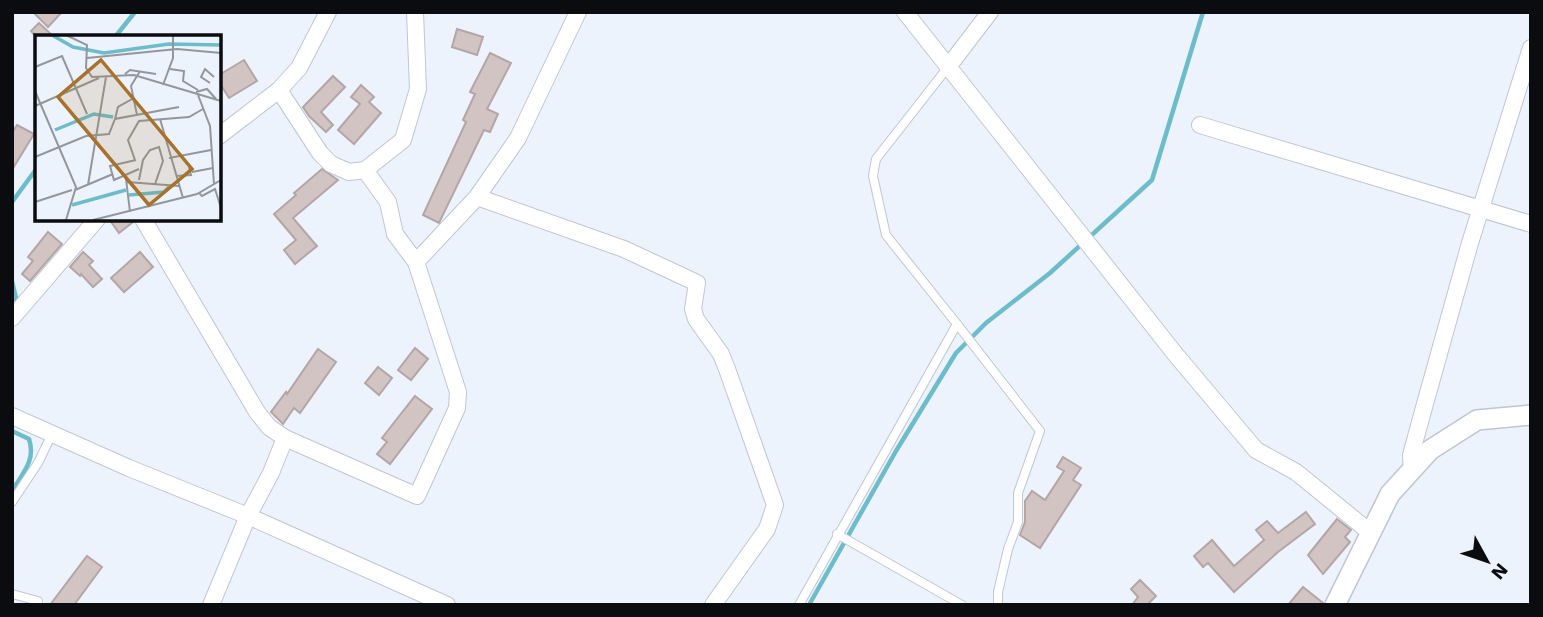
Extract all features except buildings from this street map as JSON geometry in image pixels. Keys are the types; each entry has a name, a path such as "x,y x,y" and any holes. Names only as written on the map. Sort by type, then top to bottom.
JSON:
{"street":[{"path":"220,135 279,90 299,68 328,12"},
{"path":"279,90 320,153 331,164 349,172 365,170 403,140 418,89 415,12"},
{"path":"416,262 477,197 518,138 578,12"},
{"path":"905,12 1176,355 1256,450 1296,472 1371,533"},
{"path":"948,68 990,12"},
{"path":"1412,471 1411,455 1470,243 1531,48"},
{"path":"1200,125 1531,224"},
{"path":"144,220 257,412 269,427 285,438 417,496 457,408 458,392 416,262 395,234 388,202 365,170"},
{"path":"477,197 624,249 697,284 693,309 696,319 721,354 775,505 766,529 713,605"},
{"path":"12,318 96,220"},
{"path":"1335,605 1390,494 1430,450 1477,420 1531,415"},
{"path":"12,416 248,516 447,605"},
{"path":"211,605 248,516 271,473 285,438"}],"lane":[{"path":"948,68 876,159 873,176 886,235 1040,431 1018,493 1018,522 1008,549 998,592 998,605"},
{"path":"799,605 957,324"},
{"path":"12,502 38,463 52,434"},
{"path":"837,534 962,605"},
{"path":"12,594 38,601"}],"waterway":[{"path":"117,35 135,12"},
{"path":"809,605 896,451 956,353 986,323 1050,273 1152,180 1203,12"},
{"path":"12,202 35,171"},
{"path":"12,281 16,298 12,302"},
{"path":"12,431 29,439 31,447 30,460 12,491"}]}
